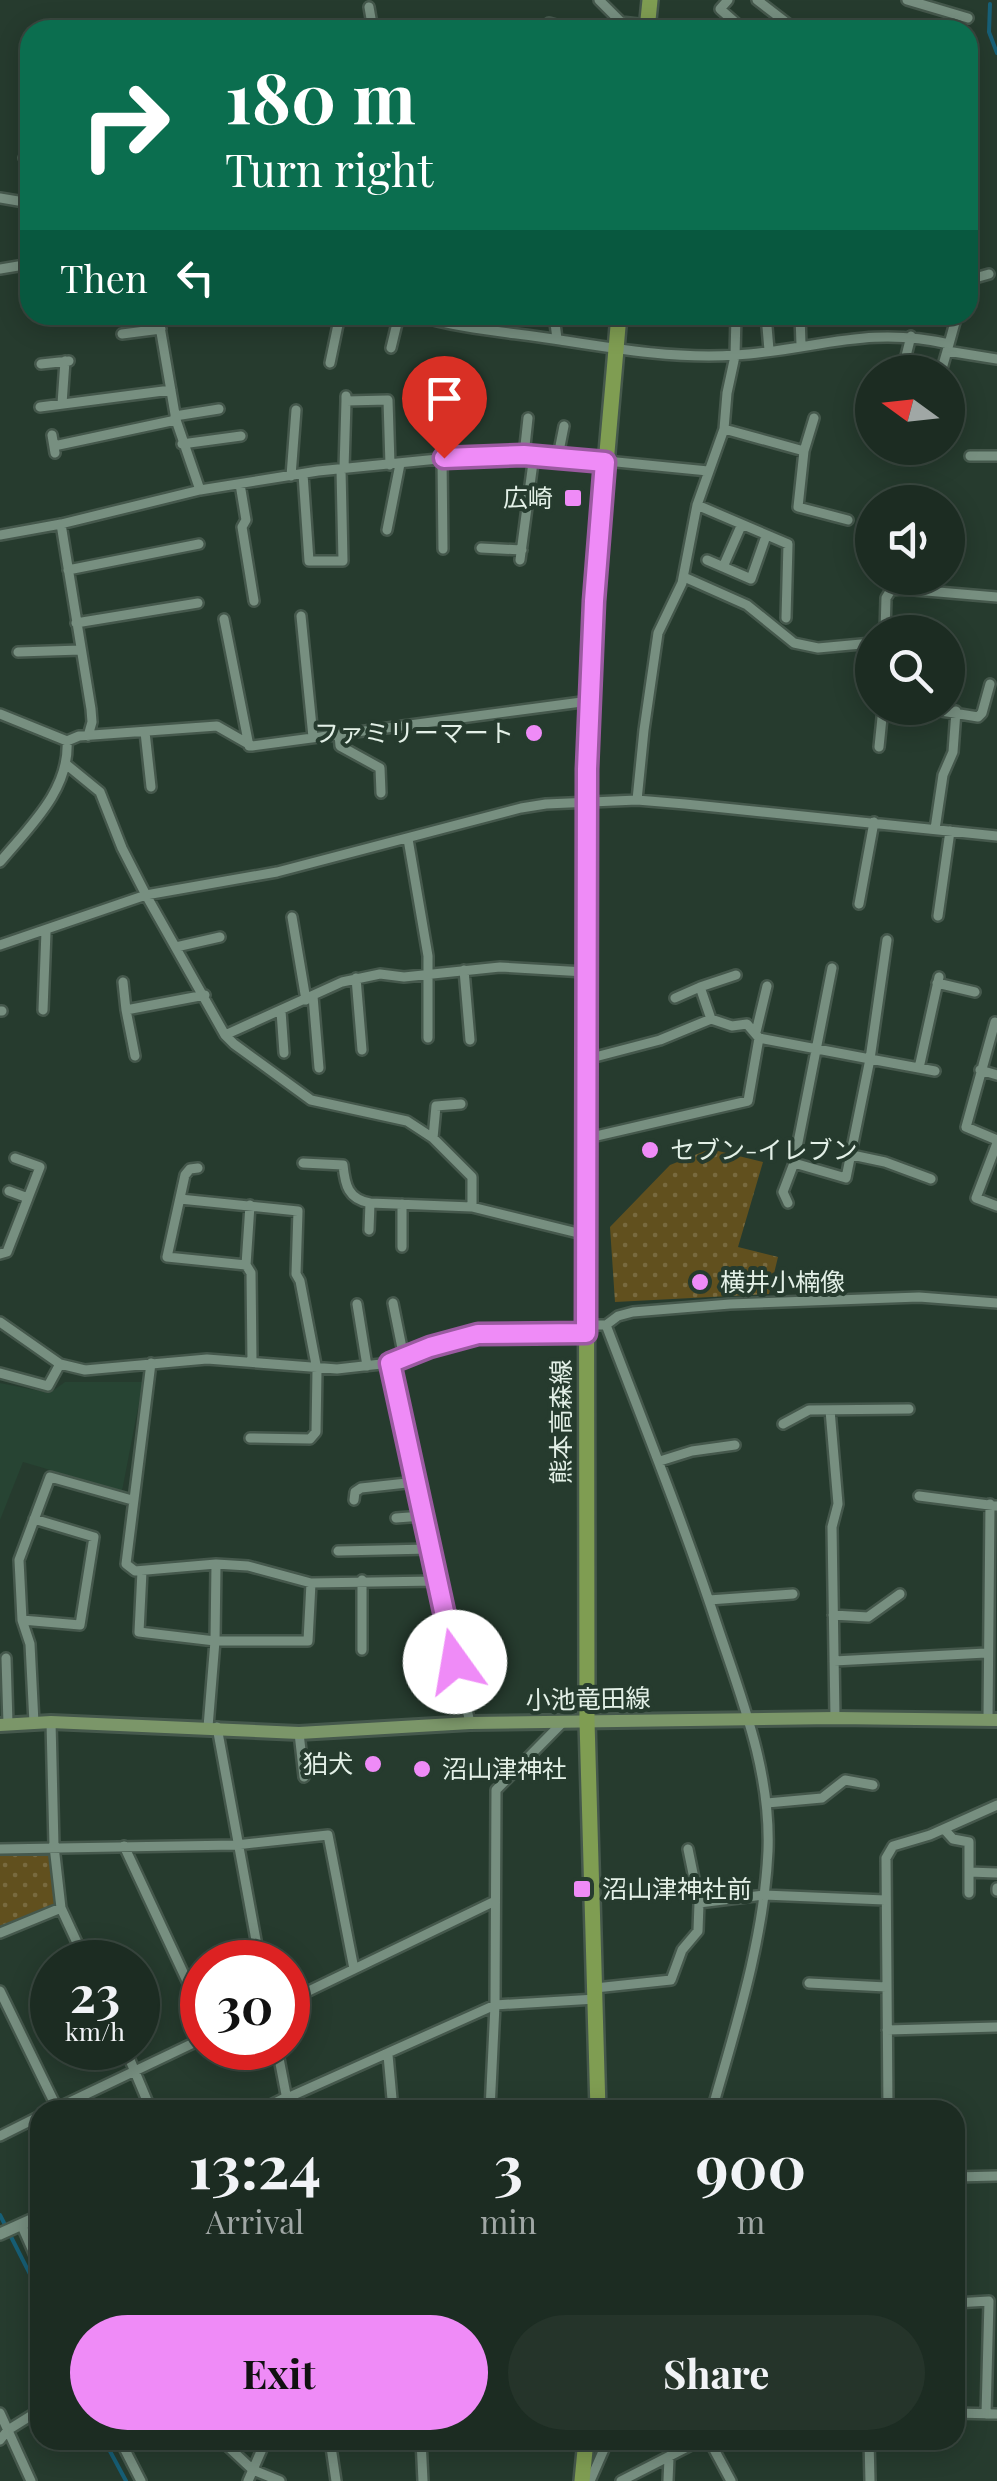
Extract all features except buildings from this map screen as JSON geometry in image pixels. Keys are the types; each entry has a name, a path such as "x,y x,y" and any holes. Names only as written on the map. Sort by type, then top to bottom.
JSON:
{"main road":[{"name":"熊本高森線","path":"598,2100 587,1721 586,803 589,700 618,325"},
{"name":"小池竜田線","path":"4,1725 50,1722 299,1733 470,1723 992,1720"},
{"path":"582,2481 585,2450"}],"street":[{"path":"599,0 619,20"},
{"path":"728,0 720,9 733,20"},
{"path":"757,0 783,20"},
{"path":"906,0 968,18"},
{"path":"370,8 372,20"},
{"path":"978,277 988,274"},
{"path":"161,325 182,444 200,490"},
{"path":"330,363 338,325"},
{"path":"391,348 397,325"},
{"path":"473,325 616,349 735,356 884,335 911,336 997,359"},
{"path":"550,352 554,325"},
{"path":"637,800 658,634 684,576 696,505 724,429 736,325"},
{"path":"767,325 769,350"},
{"path":"800,325 801,346"},
{"path":"946,355 954,325"},
{"path":"122,334 162,329"},
{"path":"906,355 911,336"},
{"path":"41,364 67,361 62,404"},
{"path":"40,407 171,390"},
{"path":"304,474 309,561 343,561 346,399 388,400 395,465 388,530"},
{"path":"443,549 443,458 450,404"},
{"path":"53,445 220,410"},
{"path":"291,476 296,410"},
{"path":"481,548 521,555 528,418"},
{"path":"814,418 804,451 798,507 848,520"},
{"path":"558,456 564,426"},
{"path":"724,429 804,451"},
{"path":"182,444 241,436"},
{"path":"0,535 200,490 443,458 558,456 708,472"},
{"path":"970,456 997,456"},
{"path":"240,484 246,520 242,527 254,601"},
{"path":"696,505 788,544 786,618"},
{"path":"61,524 91,709 88,736"},
{"path":"723,568 741,526"},
{"path":"706,560 751,579 766,536"},
{"path":"68,570 199,544"},
{"path":"684,576 747,605 794,643 818,648 855,647"},
{"path":"965,594 997,597"},
{"path":"76,624 198,604"},
{"path":"301,616 313,737"},
{"path":"224,619 249,746"},
{"path":"18,652 81,650"},
{"path":"965,714 980,716 990,684"},
{"path":"0,714 66,741 220,726 249,746 589,700"},
{"path":"879,747 882,725"},
{"path":"935,829 942,775 953,752 955,725"},
{"path":"144,732 151,787"},
{"path":"339,734 340,746 380,768 381,793"},
{"path":"0,862 48,803 67,765 66,741"},
{"path":"67,765 100,792 146,895 225,1035 304,1096 342,1109 402,1119 433,1138 472,1177 472,1207"},
{"path":"0,946 146,895 277,872 521,808 637,800 997,836"},
{"path":"859,904 874,822"},
{"path":"938,916 950,831"},
{"path":"408,840 428,956 428,1038"},
{"path":"292,917 319,1068"},
{"path":"43,1010 46,930"},
{"path":"176,947 220,937"},
{"path":"794,1163 846,1178 870,1059 887,940"},
{"path":"225,1035 356,978 500,967 585,972"},
{"path":"788,1202 784,1192 794,1163 832,968"},
{"path":"464,970 470,1040"},
{"path":"675,998 736,975"},
{"path":"356,978 362,1050"},
{"path":"919,1068 938,980 975,992"},
{"path":"123,982 135,1056"},
{"path":"592,1138 748,1101 767,986"},
{"path":"700,988 710,1019"},
{"path":"126,1010 147,1011 204,995"},
{"path":"281,1011 284,1053"},
{"path":"595,1057 660,1040 710,1019 732,1026 747,1024 757,1035 934,1070"},
{"path":"994,1022 966,1127 997,1141 976,1198 997,1206"},
{"path":"980,1070 997,1075"},
{"path":"433,1138 436,1106 460,1104"},
{"path":"852,1154 931,1179"},
{"path":"0,1254 6,1254 40,1168 15,1158"},
{"path":"303,1162 343,1164 348,1190 356,1199 370,1203 472,1207 586,1235"},
{"path":"198,1168 186,1173 168,1258 246,1265"},
{"path":"9,1191 28,1198"},
{"path":"180,1199 298,1210 296,1274 317,1370 317,1417 312,1437 250,1438"},
{"path":"370,1203 370,1230"},
{"path":"402,1204 402,1247"},
{"path":"250,1205 246,1265 251,1273 252,1361"},
{"path":"0,1322 60,1364 72,1368 101,1370 207,1359 317,1370 390,1363 478,1334 586,1329 606,1325 633,1312 918,1297 997,1303"},
{"path":"394,1303 404,1358"},
{"path":"356,1304 367,1366"},
{"path":"606,1325 709,1600 749,1720 767,1803 764,1896 748,1977 715,2100"},
{"path":"151,1363 132,1500 126,1562 130,1570 216,1564 248,1566 310,1583 436,1581"},
{"path":"390,1363 470,1723"},
{"path":"0,1374 48,1386 60,1364"},
{"path":"783,1424 809,1410 909,1409"},
{"path":"830,1410 838,1504 832,1527 835,1718"},
{"path":"660,1461 692,1451 735,1445"},
{"path":"34,1723 30,1644 22,1620 20,1555 50,1476 132,1500"},
{"path":"354,1500 360,1488 416,1482"},
{"path":"919,1496 993,1505 986,1652 992,1720"},
{"path":"396,1518 424,1516"},
{"path":"22,1620 80,1625 94,1537 34,1519"},
{"path":"338,1551 430,1549"},
{"path":"216,1564 212,1727 255,1940"},
{"path":"142,1571 139,1632 215,1641 308,1640 310,1583"},
{"path":"362,1580 362,1650"},
{"path":"709,1600 793,1594"},
{"path":"833,1615 868,1617 900,1594"},
{"path":"834,1661 986,1652"},
{"path":"455,1662 492,1657"},
{"path":"4,1725 6,1658"},
{"path":"50,1722 54,1846 61,1908 76,1940"},
{"path":"491,2100 496,2005 496,1790 563,1722"},
{"path":"299,1733 304,1776"},
{"path":"767,1803 822,1798 845,1780 873,1785"},
{"path":"888,2100 886,1858 893,1846 997,1805"},
{"path":"944,1828 953,1839 969,1842 969,1893"},
{"path":"0,1849 236,1845 328,1835 354,1968"},
{"path":"124,1846 180,1966"},
{"path":"296,2100 496,2005 596,1994 671,1980 682,1950 698,1931 699,1903 688,1848"},
{"path":"969,1872 997,1873"},
{"path":"699,1903 764,1896 885,1900"},
{"path":"310,1990 494,1902"},
{"path":"0,1933 61,1908"},
{"path":"809,1984 886,1986"},
{"path":"1,1996 51,2100"},
{"path":"887,2030 997,2027"},
{"path":"75,2100 180,2049"},
{"path":"388,2055 392,2100"},
{"path":"281,2070 287,2100"},
{"path":"136,2072 147,2100"},
{"path":"0,2136 30,2121"},
{"path":"965,2176 997,2176"},
{"path":"0,2234 30,2220"},
{"path":"21,2224 30,2244"},
{"path":"965,2302 988,2301 992,2414 965,2413"},
{"path":"0,2412 31,2481"},
{"path":"0,2440 30,2416"},
{"path":"125,2450 141,2481"},
{"path":"231,2450 252,2470 280,2481"},
{"path":"248,2481 261,2450"},
{"path":"331,2450 336,2481"},
{"path":"421,2450 423,2481"},
{"path":"590,2481 604,2450"},
{"path":"621,2481 683,2450"},
{"path":"714,2450 731,2481"},
{"path":"869,2450 870,2481"},
{"path":"668,2481 669,2458"}],"shaded area":[{"path":"710,1149 763,1162 738,1247 778,1257 769,1294 615,1302 610,1227 670,1165"},
{"path":"65,1382 143,1382 122,1491 23,1462 0,1520 0,1383 50,1393"},
{"path":"51,1852 55,1908 0,1926 0,1854"}],"waterway":[{"path":"990,4 989,32 997,53"},
{"path":"0,2215 30,2274"},
{"path":"109,2450 126,2481"}],"place":[{"name":"広崎","path":"573,498"},
{"name":"ファミリーマート","path":"534,733"},
{"name":"セブン-イレブン","path":"650,1150"},
{"name":"横井小楠像","path":"700,1282"},
{"name":"狛犬","path":"373,1764"},
{"name":"沼山津神社","path":"422,1769"},
{"name":"沼山津神社前","path":"582,1889"}],"route":[{"path":"444,458 524,455 605,462 587,769 586,1333 478,1334 390,1363 455,1662"}]}
